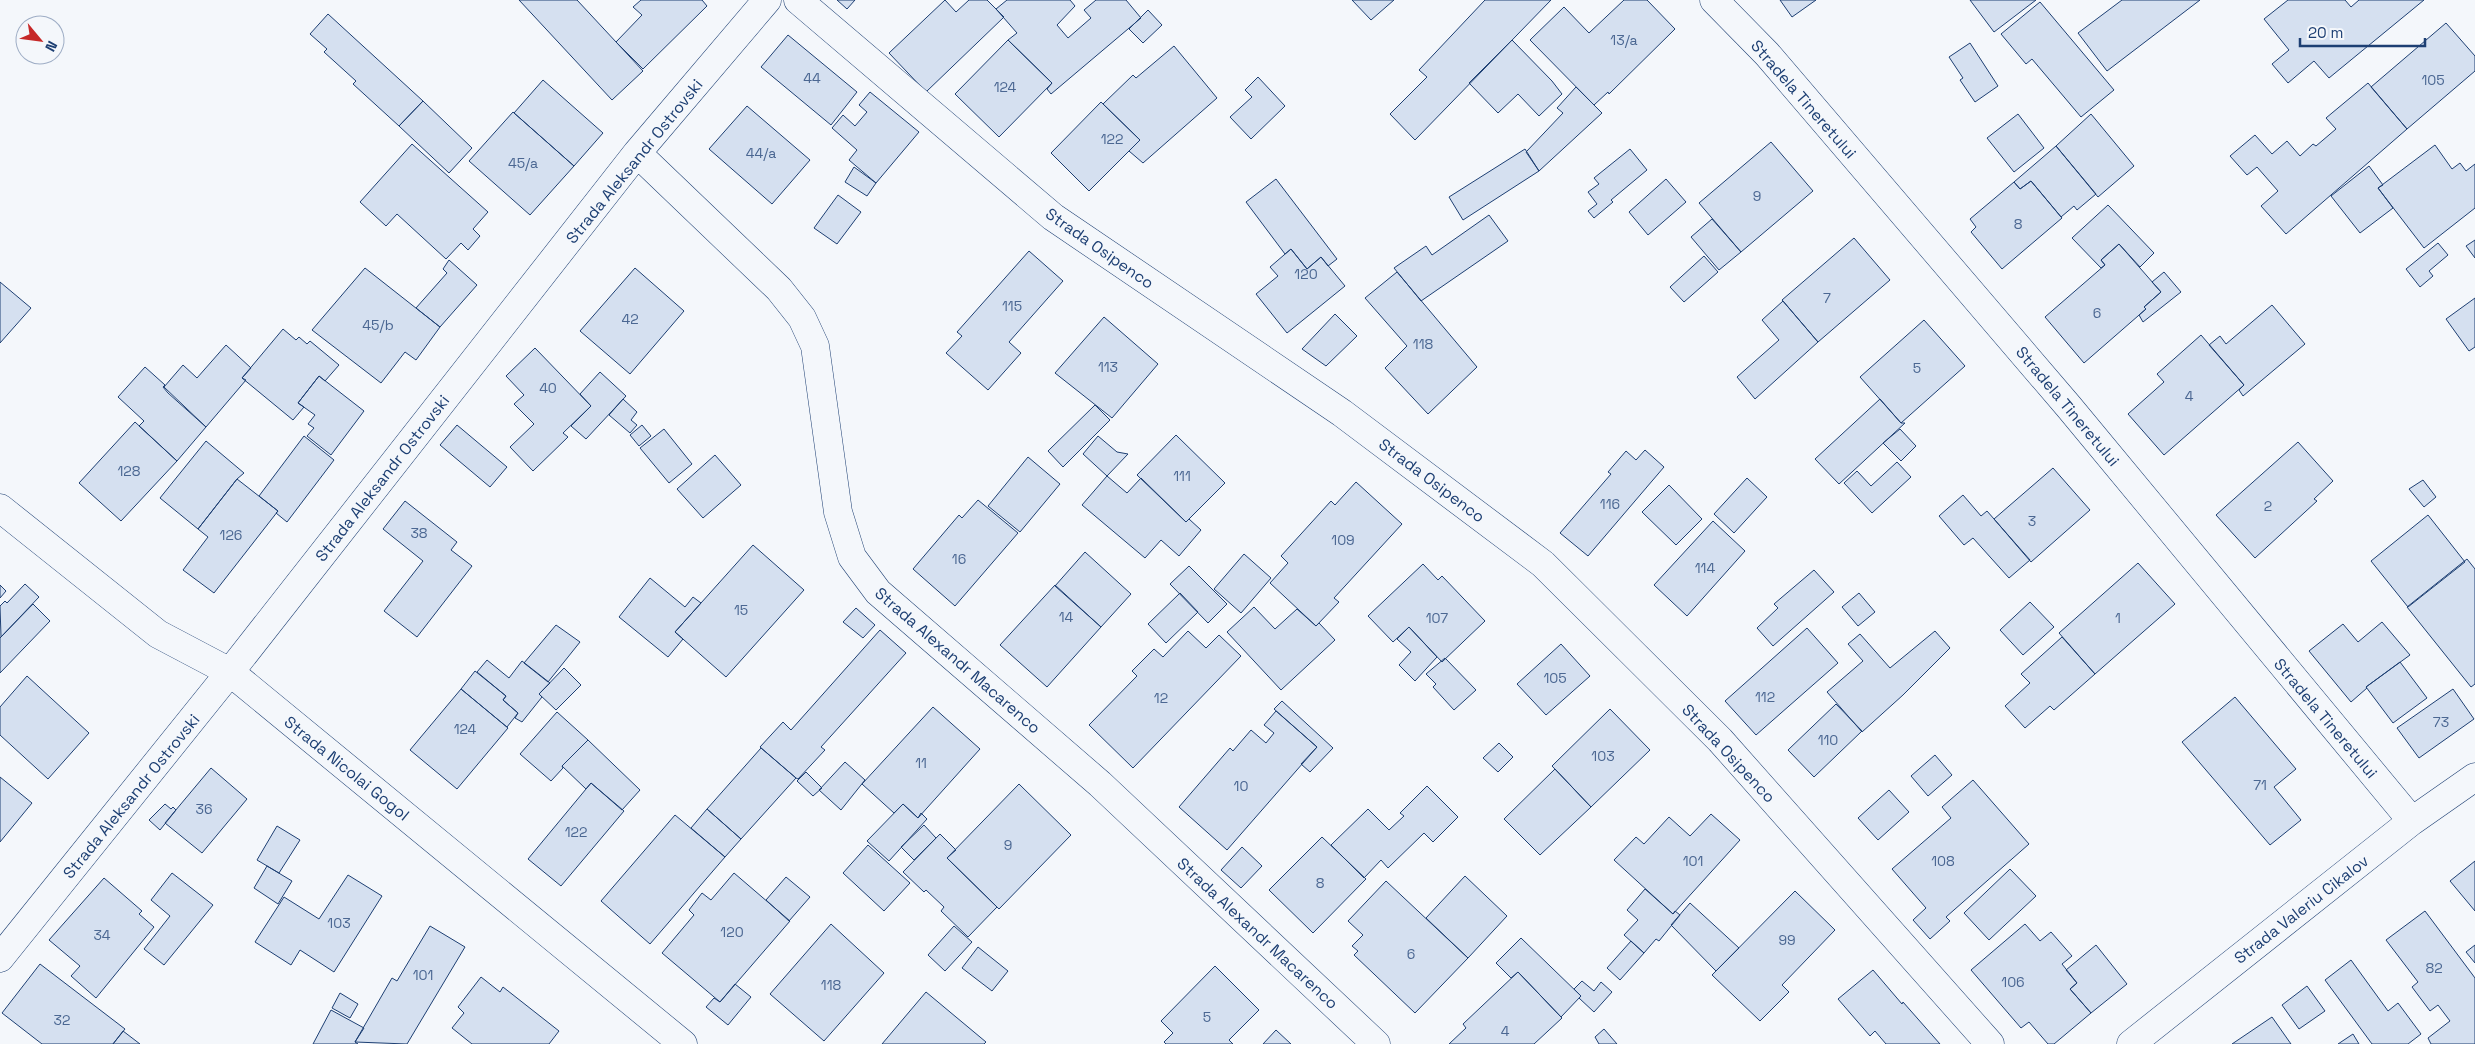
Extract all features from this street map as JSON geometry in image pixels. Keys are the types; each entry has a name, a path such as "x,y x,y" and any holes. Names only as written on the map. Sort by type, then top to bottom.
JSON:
{"street":[{"name":"Strada Aleksandr Ostrovski","path":"0,958 230,672 637,154 767,0"},
{"name":"Strada Osipenco","path":"798,0 1053,217 1342,413 1543,564 1720,740 1990,1044"},
{"name":"Stradela Tineretului","path":"1714,0 1767,54 2069,407 2412,821"},
{"name":"Strada Alexandr Macarenco","path":"637,154 779,289 802,318 815,346 838,512 852,557 878,592 1100,784 1376,1044"},
{"name":"Strada Nicolai Gogol","path":"0,508 158,634 230,672 683,1044"},
{"name":"Strada Valeriu Cikalov","path":"2131,1044 2412,821 2475,777"}],"building":[{"path":"519,0 577,0 643,71 612,100"},
{"path":"641,0 702,0 707,6 643,69 616,42 642,15 633,7"},
{"path":"837,0 855,0 847,9"},
{"path":"945,0 956,12 969,0 987,0 1004,17 926,92 889,53"},
{"path":"1007,0 1070,0 1075,6 1057,25 1068,38 1091,18 1084,10 1096,0 1126,0 1141,18 1051,94 1047,89 1052,83 1008,40 1017,33 996,9"},
{"path":"1352,0 1394,0 1371,20"},
{"path":"1485,0 1551,0 1415,140 1390,114 1427,77 1419,70"},
{"path":"1624,0 1647,0 1675,29 1609,94 1608,92 1594,105 1530,40 1564,7 1589,33"},
{"path":"1780,0 1816,0 1792,17"},
{"path":"1970,0 2036,0 1994,32"},
{"path":"2122,0 2200,0 2107,71 2078,33"},
{"path":"2288,0 2345,0 2351,7 2359,0 2424,0 2329,78 2314,61 2288,83 2272,64 2289,50 2264,19"},
{"path":"2040,2 2114,90 2081,117 2032,59 2026,64 2001,34"},
{"path":"1148,10 1162,25 1143,43 1129,29"},
{"path":"328,14 423,101 399,126 353,84 356,81 324,52 327,49 310,34"},
{"path":"2446,23 2475,56 2475,71 2407,129 2371,87"},
{"path":"788,35 857,92 831,125 761,67"},
{"path":"1008,40 1052,83 999,137 955,94"},
{"path":"1512,40 1562,94 1539,116 1518,94 1498,113 1469,83"},
{"path":"1970,43 1998,86 1975,102 1960,80 1963,78 1949,57"},
{"path":"1174,46 1217,98 1143,163 1129,151 1140,140 1103,104 1133,75 1136,78"},
{"path":"1258,77 1285,106 1251,139 1230,117 1252,97 1245,90"},
{"path":"543,80 603,133 574,166 514,113"},
{"path":"2368,83 2407,129 2286,234 2261,206 2278,191 2257,167 2247,175 2230,156 2255,135 2272,154 2287,141 2300,156 2313,144 2316,146 2336,129 2326,118"},
{"path":"1576,87 1602,113 1539,171 1526,152 1563,113 1557,108"},
{"path":"870,92 919,132 876,183 849,160 857,150 832,128 843,115 855,126 867,112 859,105"},
{"path":"423,101 472,148 449,173 399,126"},
{"path":"1101,102 1140,140 1089,191 1051,153"},
{"path":"747,106 810,160 772,204 709,149"},
{"path":"513,112 574,166 530,215 469,161"},
{"path":"2018,114 2044,148 2014,172 1987,138"},
{"path":"2091,114 2134,166 2098,197 2056,146"},
{"path":"1771,142 1813,191 1741,252 1699,203"},
{"path":"412,144 488,212 473,229 480,236 468,250 461,243 446,259 397,214 386,226 360,202"},
{"path":"2435,145 2452,169 2460,163 2466,171 2475,164 2475,208 2424,248 2378,188"},
{"path":"2056,146 2096,194 2077,210 2074,206 2061,217 2031,181 2020,189 2014,182"},
{"path":"1525,149 1539,171 1463,220 1449,197"},
{"path":"1630,149 1647,170 1611,200 1613,202 1594,218 1588,211 1597,204 1588,192 1599,184 1594,178"},
{"path":"2369,166 2383,185 2378,188 2393,208 2360,233 2331,196"},
{"path":"854,167 876,183 867,196 845,182"},
{"path":"1276,179 1337,259 1328,266 1321,257 1307,269 1291,249 1285,254 1246,202"},
{"path":"1666,179 1686,202 1648,235 1629,212"},
{"path":"2031,181 2062,218 2002,269 1971,232 1976,227 1970,219 2014,182 2020,189"},
{"path":"838,195 861,212 837,244 814,228"},
{"path":"2108,205 2154,253 2140,267 2119,244 2101,260 2105,265 2101,268 2072,238"},
{"path":"1489,215 1508,241 1421,301 1394,268 1426,246 1432,255"},
{"path":"1712,219 1741,252 1719,270 1691,237"},
{"path":"1854,238 1890,280 1818,342 1782,300"},
{"path":"2475,240 2475,258 2466,246"},
{"path":"2438,243 2448,255 2429,271 2433,276 2420,287 2406,269"},
{"path":"2119,244 2161,292 2144,307 2146,309 2084,363 2045,317 2105,265 2101,260"},
{"path":"1291,249 1307,269 1321,257 1345,286 1287,333 1256,294 1278,276 1270,267"},
{"path":"1029,251 1063,281 1009,342 1021,353 988,390 946,353 962,336 957,332"},
{"path":"1704,256 1718,272 1684,302 1670,287"},
{"path":"449,260 477,285 440,327 416,308 447,273 443,269"},
{"path":"365,268 440,327 416,360 405,352 381,383 312,330"},
{"path":"635,268 684,311 630,374 580,331"},
{"path":"1397,272 1477,367 1428,414 1385,368 1407,346 1365,298"},
{"path":"2164,272 2181,292 2143,322 2139,315 2146,309 2144,307 2161,292 2152,282"},
{"path":"0,282 31,308 0,343"},
{"path":"2475,298 2475,347 2469,351 2446,319"},
{"path":"1783,301 1818,342 1755,399 1737,377 1779,340 1762,320"},
{"path":"2272,305 2305,344 2243,396 2239,390 2244,385 2209,345 2220,336 2226,344"},
{"path":"1335,314 1357,336 1326,366 1302,349"},
{"path":"1104,317 1158,364 1112,418 1055,373"},
{"path":"1924,320 1965,366 1901,423 1860,377"},
{"path":"283,329 296,340 299,337 307,344 310,341 339,365 325,381 319,376 298,403 304,407 293,420 242,378"},
{"path":"2201,335 2244,385 2164,455 2128,414 2164,382 2157,374"},
{"path":"226,345 251,368 242,378 246,380 206,427 164,387 183,365 197,378"},
{"path":"535,348 591,406 563,433 568,437 533,471 510,447 534,424 514,404 524,395 506,376"},
{"path":"145,367 165,385 163,387 168,393 206,427 177,461 139,426 144,421 118,397"},
{"path":"600,372 626,396 586,439 571,426 591,406 580,394"},
{"path":"319,376 364,411 331,455 307,436 314,428 308,424 315,415 298,403"},
{"path":"623,399 637,412 631,420 637,425 630,433 609,415"},
{"path":"1880,399 1901,423 1905,423 1839,484 1815,459"},
{"path":"1095,405 1110,420 1063,467 1048,451"},
{"path":"135,422 177,461 121,521 79,483"},
{"path":"457,425 507,467 490,487 440,445"},
{"path":"642,425 651,436 639,446 630,435"},
{"path":"664,429 692,464 669,483 640,448"},
{"path":"1900,429 1916,446 1901,461 1883,443"},
{"path":"1176,435 1225,483 1186,522 1137,475"},
{"path":"304,436 334,460 287,522 276,513 278,511 259,496"},
{"path":"1098,436 1117,452 1128,454 1107,476 1083,454"},
{"path":"206,441 244,473 237,479 198,529 160,498"},
{"path":"2298,442 2333,481 2314,499 2317,501 2255,558 2216,515"},
{"path":"1645,450 1664,467 1588,556 1560,533 1611,474 1608,472 1626,451 1636,460"},
{"path":"715,455 741,485 703,518 677,489"},
{"path":"1028,457 1060,484 1020,532 988,506"},
{"path":"1897,462 1911,477 1872,513 1844,483 1857,471 1871,486"},
{"path":"2053,468 2090,510 2031,562 1994,519"},
{"path":"1107,476 1127,493 1141,478 1186,522 1189,519 1201,530 1179,556 1161,540 1145,558 1082,505"},
{"path":"1747,478 1767,497 1734,533 1714,514"},
{"path":"237,479 278,511 214,593 183,570 208,537 198,529"},
{"path":"2423,480 2436,497 2424,507 2409,489"},
{"path":"1356,482 1402,524 1334,598 1339,602 1316,626 1270,583 1288,563 1281,556 1331,501 1335,505"},
{"path":"1669,485 1702,519 1676,545 1642,512"},
{"path":"1963,495 1981,516 1987,511 2030,560 2009,578 1973,538 1964,545 1939,516"},
{"path":"978,500 1018,533 955,606 913,569 959,515 962,518"},
{"path":"405,501 457,542 451,550 472,566 417,637 384,611 423,561 383,529"},
{"path":"2428,515 2465,562 2408,607 2371,561"},
{"path":"1713,521 1745,551 1687,616 1654,585"},
{"path":"753,545 804,590 726,677 675,632"},
{"path":"1085,552 1131,594 1101,627 1055,586"},
{"path":"1244,554 1271,578 1241,613 1214,589"},
{"path":"2467,559 2475,569 2475,684 2471,687 2407,607"},
{"path":"2138,563 2175,604 2095,674 2059,633"},
{"path":"1423,564 1438,580 1442,576 1485,621 1442,662 1409,627 1393,642 1368,616"},
{"path":"1189,566 1227,604 1208,623 1170,584"},
{"path":"1814,570 1834,592 1773,646 1757,628 1778,608 1774,604"},
{"path":"650,578 685,607 693,597 701,603 675,632 683,639 668,657 619,617"},
{"path":"25,584 39,597 1,637 0,606 5,601 7,603"},
{"path":"0,585 6,591 0,598"},
{"path":"1055,585 1101,627 1047,687 1000,645"},
{"path":"1180,593 1198,612 1166,643 1148,624"},
{"path":"1859,593 1875,612 1858,626 1842,607"},
{"path":"2030,602 2054,627 2023,655 2000,630"},
{"path":"33,604 50,621 0,673 0,638"},
{"path":"1254,607 1275,629 1297,609 1316,626 1319,623 1335,640 1281,690 1227,632"},
{"path":"856,608 875,625 863,638 843,622"},
{"path":"2382,622 2410,655 2366,687 2351,702 2309,651 2343,624 2358,642"},
{"path":"556,625 580,642 548,682 524,663"},
{"path":"1409,627 1437,657 1415,681 1399,665 1411,652 1397,639"},
{"path":"1807,628 1838,663 1756,735 1725,701"},
{"path":"880,630 906,653 821,747 825,750 798,779 796,778 760,747 783,722 791,730"},
{"path":"1188,631 1206,648 1219,635 1241,656 1133,768 1089,725 1137,676 1132,671 1154,649 1163,657"},
{"path":"1935,631 1950,648 1903,695 1862,732 1827,692 1863,661 1848,644 1860,634 1890,668"},
{"path":"2062,637 2095,674 2054,710 2050,706 2025,728 2005,706 2030,683 2021,674"},
{"path":"1561,644 1590,676 1546,715 1517,684"},
{"path":"1445,658 1476,690 1454,710 1433,687 1436,684 1426,674"},
{"path":"487,660 509,678 522,661 550,683 539,694 542,697 522,722 515,718 518,713 503,700 506,696 477,672"},
{"path":"2400,662 2427,698 2393,723 2366,687"},
{"path":"564,668 581,685 556,710 539,694"},
{"path":"475,671 506,696 503,700 518,713 507,727 461,689"},
{"path":"27,676 89,733 48,779 0,735 0,707"},
{"path":"461,689 508,728 457,789 410,750"},
{"path":"2453,689 2474,719 2419,758 2397,728"},
{"path":"2235,697 2296,769 2274,787 2301,820 2270,845 2182,742"},
{"path":"1282,701 1333,748 1310,772 1301,764 1317,747 1274,709"},
{"path":"1836,704 1862,731 1814,777 1788,750"},
{"path":"933,707 980,749 918,818 903,804 894,813 862,784"},
{"path":"1610,709 1650,750 1591,807 1552,766"},
{"path":"1276,711 1317,747 1227,850 1179,807 1230,748 1233,751 1251,730 1266,743 1274,733 1264,725"},
{"path":"557,712 588,740 562,766 563,768 551,781 520,754"},
{"path":"588,740 640,790 622,810 591,783 586,789 562,766"},
{"path":"1499,743 1513,757 1498,772 1483,758"},
{"path":"761,748 796,778 741,839 707,809"},
{"path":"1935,755 1952,775 1928,796 1911,776"},
{"path":"845,762 865,780 841,810 819,790"},
{"path":"211,768 247,799 202,853 165,823"},
{"path":"1555,769 1591,807 1540,855 1504,819"},
{"path":"806,772 822,788 813,796 797,781"},
{"path":"0,777 32,803 0,842"},
{"path":"1973,780 2029,844 1946,917 1950,921 1930,939 1913,920 1926,908 1892,869 1951,818 1942,807"},
{"path":"591,783 624,811 561,886 528,859"},
{"path":"1019,784 1071,835 999,909 947,858"},
{"path":"1427,786 1458,817 1433,842 1424,833 1388,868 1381,860 1364,878 1331,845 1368,809 1389,830 1404,816 1400,813"},
{"path":"1889,790 1909,812 1878,840 1858,818"},
{"path":"165,804 171,809 173,807 176,810 160,830 149,820"},
{"path":"903,804 918,818 921,813 927,819 889,861 867,841"},
{"path":"707,809 741,839 725,857 691,828"},
{"path":"1711,814 1740,840 1673,914 1614,860 1636,837 1644,844 1669,817 1690,836"},
{"path":"675,815 725,857 650,944 601,901"},
{"path":"924,825 936,838 914,860 901,847"},
{"path":"277,826 300,840 279,873 257,860"},
{"path":"940,834 956,850 947,858 997,907 968,937 941,911 944,907 926,890 924,892 903,872"},
{"path":"1322,837 1366,879 1313,933 1269,890"},
{"path":"868,845 910,883 884,911 843,873"},
{"path":"1242,847 1262,866 1241,888 1221,870"},
{"path":"2475,861 2475,911 2450,881"},
{"path":"267,866 292,881 278,904 254,888"},
{"path":"2010,869 2036,896 1989,940 1964,913"},
{"path":"172,873 213,905 164,965 144,949 170,916 151,900"},
{"path":"734,873 790,921 720,1002 662,953 694,915 689,910 702,893 711,900"},
{"path":"348,875 382,896 334,972 300,950 291,965 255,942 284,897 319,919"},
{"path":"1465,876 1507,916 1468,958 1426,918"},
{"path":"786,877 810,897 789,921 766,900"},
{"path":"104,878 142,911 139,914 154,927 96,998 71,976 80,966 49,940"},
{"path":"1386,881 1468,958 1415,1013 1354,955 1358,951 1352,946 1363,935 1348,921"},
{"path":"1645,889 1673,914 1675,911 1680,915 1659,941 1656,939 1644,953 1624,935 1638,920 1627,910"},
{"path":"1795,891 1835,930 1782,985 1789,992 1760,1021 1712,975"},
{"path":"1690,903 1739,948 1716,971 1671,925"},
{"path":"2425,911 2475,978 2475,1044 2431,1044 2428,1038 2450,1021 2438,1005 2430,1011 2412,987 2418,982 2386,940"},
{"path":"831,924 884,973 824,1041 770,994"},
{"path":"2025,924 2040,941 2051,932 2072,956 2062,964 2077,983 2070,989 2091,1013 2054,1044 2048,1044 2029,1022 2021,1028 1971,970"},
{"path":"430,926 465,947 407,1044 355,1042 392,978 397,981"},
{"path":"954,926 972,942 945,971 928,955"},
{"path":"1521,938 1581,996 1561,1017 1518,972 1511,978 1496,963"},
{"path":"1631,941 1644,953 1620,980 1607,968"},
{"path":"2096,945 2127,984 2091,1013 2070,989 2077,983 2066,970"},
{"path":"2475,945 2475,963 2466,952"},
{"path":"978,947 1008,971 992,991 962,968"},
{"path":"2351,960 2388,1011 2398,1003 2421,1034 2408,1044 2372,1044 2325,980"},
{"path":"40,964 125,1029 113,1044 42,1044 2,1013"},
{"path":"1215,966 1259,1010 1229,1040 1233,1044 1166,1044 1164,1042 1173,1033 1161,1021"},
{"path":"1873,970 1940,1044 1886,1044 1875,1031 1870,1036 1838,999"},
{"path":"1518,972 1562,1018 1534,1044 1449,1044 1466,1028 1463,1024"},
{"path":"481,977 500,992 503,987 559,1031 549,1044 472,1044 452,1028 464,1013 458,1007"},
{"path":"1582,981 1594,991 1601,982 1612,992 1594,1012 1579,998 1581,996 1574,989"},
{"path":"735,984 751,997 728,1025 706,1007 714,998 720,1002"},
{"path":"2307,986 2325,1011 2299,1029 2282,1005"},
{"path":"926,992 986,1042 984,1044 882,1044"},
{"path":"340,993 358,1004 350,1018 332,1008"},
{"path":"331,1010 364,1028 355,1042 358,1044 313,1044"},
{"path":"2272,1017 2291,1044 2232,1044"},
{"path":"1604,1029 1617,1044 1599,1044 1595,1037"},
{"path":"1276,1030 1291,1044 1263,1044"},
{"path":"123,1031 140,1044 113,1044"},
{"path":"2353,1034 2359,1044 2338,1044"}]}
